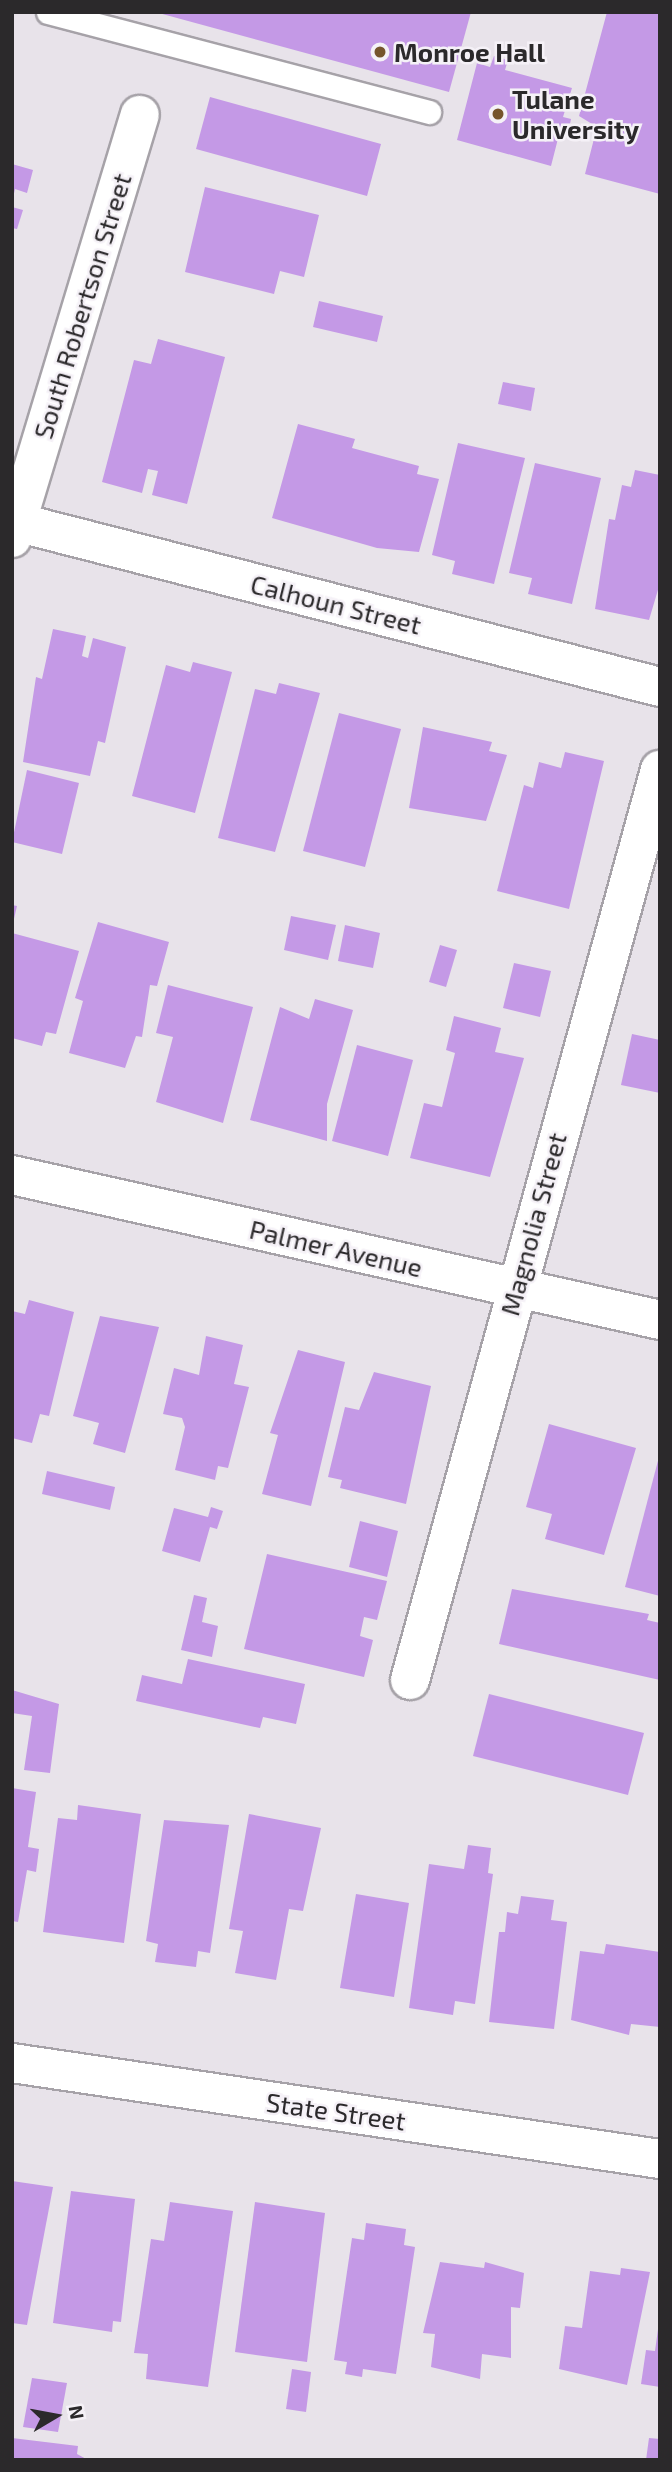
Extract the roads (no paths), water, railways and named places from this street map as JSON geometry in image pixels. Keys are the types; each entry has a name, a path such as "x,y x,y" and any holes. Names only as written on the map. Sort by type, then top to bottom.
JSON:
{"street":[{"name":"South Robertson Street","path":"14,527 140,115"},
{"name":"Calhoun Street","path":"14,527 660,687"},
{"name":"Magnolia Street","path":"410,1680 515,1288 660,770"},
{"name":"Palmer Avenue","path":"12,1175 660,1320"},
{"name":"State Street","path":"12,2063 660,2160"}],"lane":[{"path":"48,12 429,112"}],"place":[{"name":"Monroe Hall","path":"380,52"},
{"name":"Tulane University","path":"498,114"}]}
